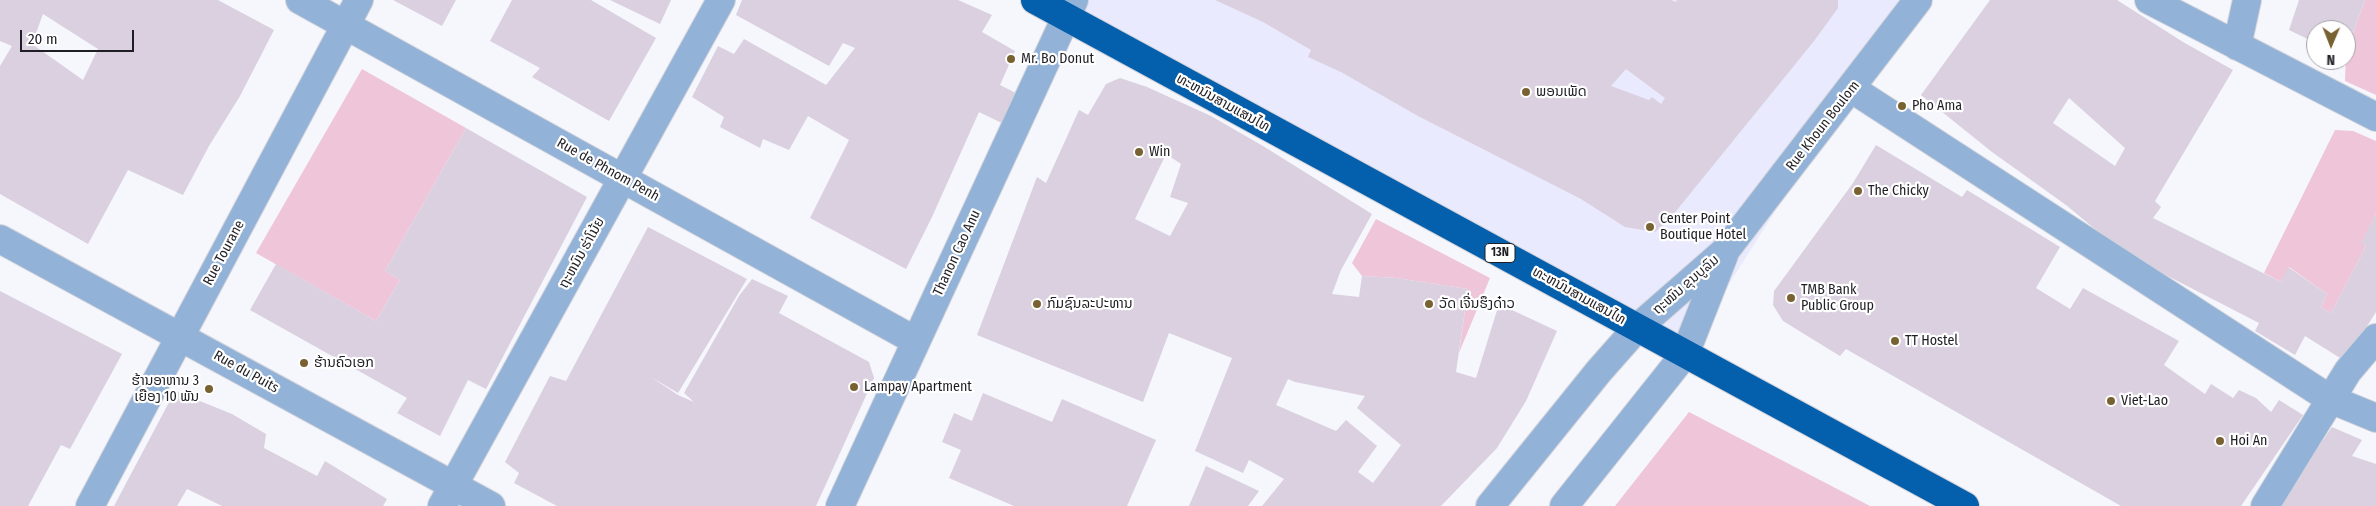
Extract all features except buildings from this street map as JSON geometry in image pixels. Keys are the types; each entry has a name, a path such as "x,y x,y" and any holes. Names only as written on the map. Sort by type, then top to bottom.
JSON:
{"highway":[{"name":"ທະຫນົນສາມແສນໄທ","path":"1034,0 1070,9 1637,328 1965,506"}],"street":[{"name":"Rue de Phnom Penh","path":"300,0 916,341"},
{"name":"Rue Tourane","path":"90,506 359,0"},
{"name":"ຖະຫນົນ ຮ່າໂນ້ຍ","path":"448,496 721,0"},
{"name":"Rue Khoun Boulom","path":"1725,251 1852,89 1918,0"},
{"path":"2149,0 2376,118"},
{"path":"2237,46 2247,0"},
{"name":"Thanon Cao Anu","path":"840,506 1070,9"},
{"path":"1852,89 2330,399 2376,418"},
{"name":"Rue du Puits","path":"0,239 180,337 448,496 491,506"},
{"name":"ຖະໜົນ ຂຸນບູລົມ","path":"1490,506 1599,371 1637,328 1725,251"},
{"name":"ຖະໜົນ ຂຸນບູລົມ","path":"1564,506 1685,354 1725,251"},
{"path":"2265,506 2348,371 2376,338"}],"shaded area":[{"path":"1045,0 1918,0 1852,89 1685,354"},
{"path":"2365,0 2376,0 2376,95 2345,81 2345,70 2356,70 2356,25"},
{"path":"362,69 466,128 385,271 400,280 376,321 256,253"},
{"path":"2335,130 2353,131 2376,141 2376,214 2362,243 2366,246 2331,313 2321,307 2327,294 2289,267 2281,282 2264,273"},
{"path":"1376,219 1490,278 1459,353 1468,289 1396,278 1362,276 1352,263"},
{"path":"1689,412 1870,506 1615,506"}],"place":[{"name":"Mr. Bo Donut","path":"1011,59"},
{"name":"ພອນເພັດ","path":"1526,92"},
{"name":"Pho Ama","path":"1902,106"},
{"name":"Win","path":"1139,152"},
{"name":"The Chicky","path":"1858,191"},
{"name":"Center Point Boutique Hotel","path":"1650,227"},
{"name":"TMB Bank Public Group","path":"1791,298"},
{"name":"ກົມຊົນລະປະທານ","path":"1037,304"},
{"name":"ວັດ ເຈີ່ນຮຶງດ໋າວ","path":"1429,304"},
{"name":"TT Hostel","path":"1895,341"},
{"name":"ຮ້ານຄົວເອກ","path":"304,363"},
{"name":"Lampay Apartment","path":"854,387"},
{"name":"ຮ້ານອາຫານ 3 ເຍືອງ 10 ພັນ","path":"209,389"},
{"name":"Viet-Lao","path":"2111,401"},
{"name":"Hoi An","path":"2220,441"}]}
